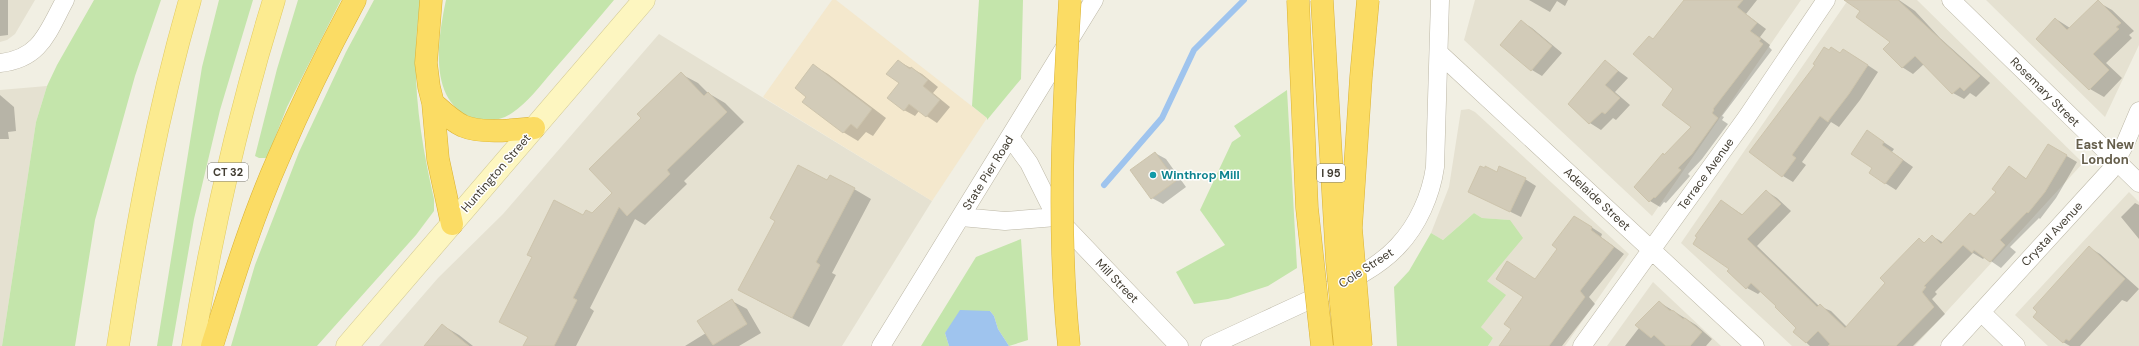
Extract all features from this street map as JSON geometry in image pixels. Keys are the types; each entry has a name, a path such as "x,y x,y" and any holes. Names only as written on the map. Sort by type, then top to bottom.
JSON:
{"highway":[{"path":"212,346 246,242 277,160 317,74 355,0"},
{"path":"431,0 426,63 433,103 438,159 452,224"},
{"path":"1066,0 1063,224 1069,346"},
{"path":"1065,79 1070,0"},
{"path":"1298,0 1307,208 1322,346"},
{"name":"I 95","path":"1322,0 1337,261 1345,346"},
{"path":"1361,346 1351,228 1359,98 1368,0"},
{"path":"433,103 454,121 470,128 505,130 534,128"}],"main road":[{"path":"118,346 146,178 169,78 190,0"},
{"name":"CT 32","path":"193,346 210,254 245,98 274,0"},
{"name":"Huntington Street","path":"347,346 644,0"}],"street":[{"path":"0,63 15,61 30,54 42,41 65,0"},
{"name":"State Pier Road","path":"881,346 1094,0"},
{"name":"Cole Street","path":"1210,346 1348,281 1386,257 1404,239 1425,204 1434,180 1437,139 1440,0"},
{"name":"Terrace Avenue","path":"1582,346 1747,117 1826,0"},
{"name":"Rosemary Street","path":"1951,0 2139,183"},
{"name":"Adelaide Street","path":"1439,53 1755,346"},
{"name":"Crystal Avenue","path":"1950,346 2104,179 2116,161 2139,112"},
{"name":"Mill Street","path":"1010,137 1029,163 1056,217 1179,346"},
{"path":"961,217 999,221 1056,217"},
{"path":"1981,312 2016,346"}],"shaded area":[{"path":"0,0 35,0 15,34 7,40 0,42"},
{"path":"832,0 836,0 987,118 932,201 763,97"},
{"path":"1475,0 1801,0 1652,216 1464,40"},
{"path":"1848,0 1917,0 2083,163 1915,346 1792,346 1681,243"},
{"path":"1986,0 2139,0 2139,45 2105,117"},
{"path":"659,34 932,201 842,346 379,346 438,278 503,214"},
{"path":"47,86 36,122 2,346 0,346 0,90"},
{"path":"1469,109 1475,112 1629,254 1565,346 1488,346 1493,338 1481,327 1487,281 1509,220 1482,218 1474,213 1443,240 1431,233 1449,187 1461,110"},
{"path":"2129,192 2139,202 2139,346 2048,346 2015,315"},
{"path":"1653,282 1721,346 1607,346"}],"green space":[{"path":"94,0 161,0 135,76 95,220 75,346 2,346 36,122 47,86 57,65"},
{"path":"219,0 253,0 220,110 194,219 172,346 157,346 202,67"},
{"path":"298,0 341,0 287,107 269,153 266,158 259,158 255,156 277,69"},
{"path":"374,0 421,0 417,25 416,50 417,100 424,150 434,199 434,211 416,235 317,346 231,346 255,265 299,152 346,52"},
{"path":"446,0 614,0 518,109 503,118 484,120 474,118 459,110 449,99 442,84 439,68 439,50 440,32"},
{"path":"979,0 1023,0 1021,79 987,120 987,118 972,106"},
{"path":"1287,90 1297,268 1268,286 1228,299 1194,304 1176,272 1225,245 1200,210 1232,142 1241,136 1234,126"},
{"path":"1474,213 1482,218 1510,220 1523,238 1487,281 1506,295 1481,327 1493,338 1488,346 1397,346 1394,287 1409,271 1431,233 1443,240"},
{"path":"1021,239 1028,340 1009,346 998,329 994,316 990,311 981,311 945,333 949,346 921,346 976,257"}],"water":[{"path":"960,310 990,311 994,316 998,329 1009,346 949,346 945,333"}],"building":[{"path":"1684,0 1743,0 1737,7 1757,23 1750,31 1761,39 1759,41 1763,44 1713,109 1714,110 1712,113 1718,118 1692,154 1678,168 1681,170 1655,198 1654,197 1649,202 1634,187 1663,153 1664,155 1691,127 1662,105 1673,89 1633,54 1649,36 1653,39"},
{"path":"1844,0 1898,0 1980,76 1964,91 1960,87 1952,94 1915,56 1902,68 1883,49 1890,42 1856,17 1860,11"},
{"path":"2098,0 2121,23 2116,27 2119,29 2093,54 2109,70 2089,90 2036,39 2055,18 2067,30"},
{"path":"1521,20 1552,46 1531,71 1500,45"},
{"path":"1824,47 1829,50 1831,47 1840,53 1843,49 1868,65 1828,122 1820,116 1792,155 1796,158 1782,177 1749,152 1815,65 1813,64"},
{"path":"898,60 910,69 911,67 928,80 923,86 940,100 926,117 909,104 904,111 887,98 899,83 886,74"},
{"path":"1605,60 1618,71 1605,85 1620,98 1605,114 1602,112 1589,124 1568,104"},
{"path":"813,64 872,109 857,129 851,124 843,133 802,102 806,97 795,88"},
{"path":"681,72 704,96 708,92 727,112 667,170 670,174 627,216 619,207 573,298 577,300 554,346 523,346 528,337 499,322 532,257 527,255 554,200 583,215 586,210 592,213 612,193 589,169 641,118 637,114"},
{"path":"1867,130 1884,142 1882,145 1903,160 1885,184 1869,173 1872,168 1851,154"},
{"path":"2048,144 2067,155 2045,192 2028,213 2027,212 2000,240 2005,245 1990,262 1974,250 1972,253 1963,245 1924,286 1926,287 1922,292 1934,307 1896,346 1828,346 1830,344 1818,331 1806,343 1793,332 1796,328 1775,307 1776,306 1751,283 1746,289 1727,271 1729,269 1693,244 1697,237 1695,236 1721,200 1742,215 1766,190 1781,204 1747,239 1817,307 1820,304 1845,328 1885,283 1880,278 1919,238 1924,243 1932,235 1941,244 1970,213 1974,216 1996,192 1992,189 2009,166 2026,179"},
{"name":"Winthrop Mill","path":"1155,152 1176,181 1151,199 1130,170"},
{"path":"798,165 827,180 830,175 855,188 816,262 820,265 792,318 738,290 775,221 770,218"},
{"path":"1480,166 1485,168 1485,166 1497,172 1499,166 1526,178 1510,212 1468,192"},
{"path":"1574,216 1592,227 1591,230 1614,247 1580,291 1585,297 1549,346 1499,346 1511,329 1504,324 1523,297 1496,279 1507,261 1535,279 1557,249 1552,245"},
{"path":"2089,246 2125,279 2069,341 2066,339 2063,343 2033,317 2037,312 2033,308"},
{"path":"732,299 747,324 713,345 697,321"},
{"path":"1659,301 1669,310 1674,311 1683,319 1685,318 1702,332 1690,346 1666,346 1654,335 1651,338 1635,325"},
{"path":"442,324 469,346 424,346"}],"waterway":[{"path":"1104,185 1162,118 1194,50 1244,0"}],"place":[{"name":"Winthrop Mill","path":"1153,175"}],"district":[{"name":"East New London","path":"2105,152"}]}
